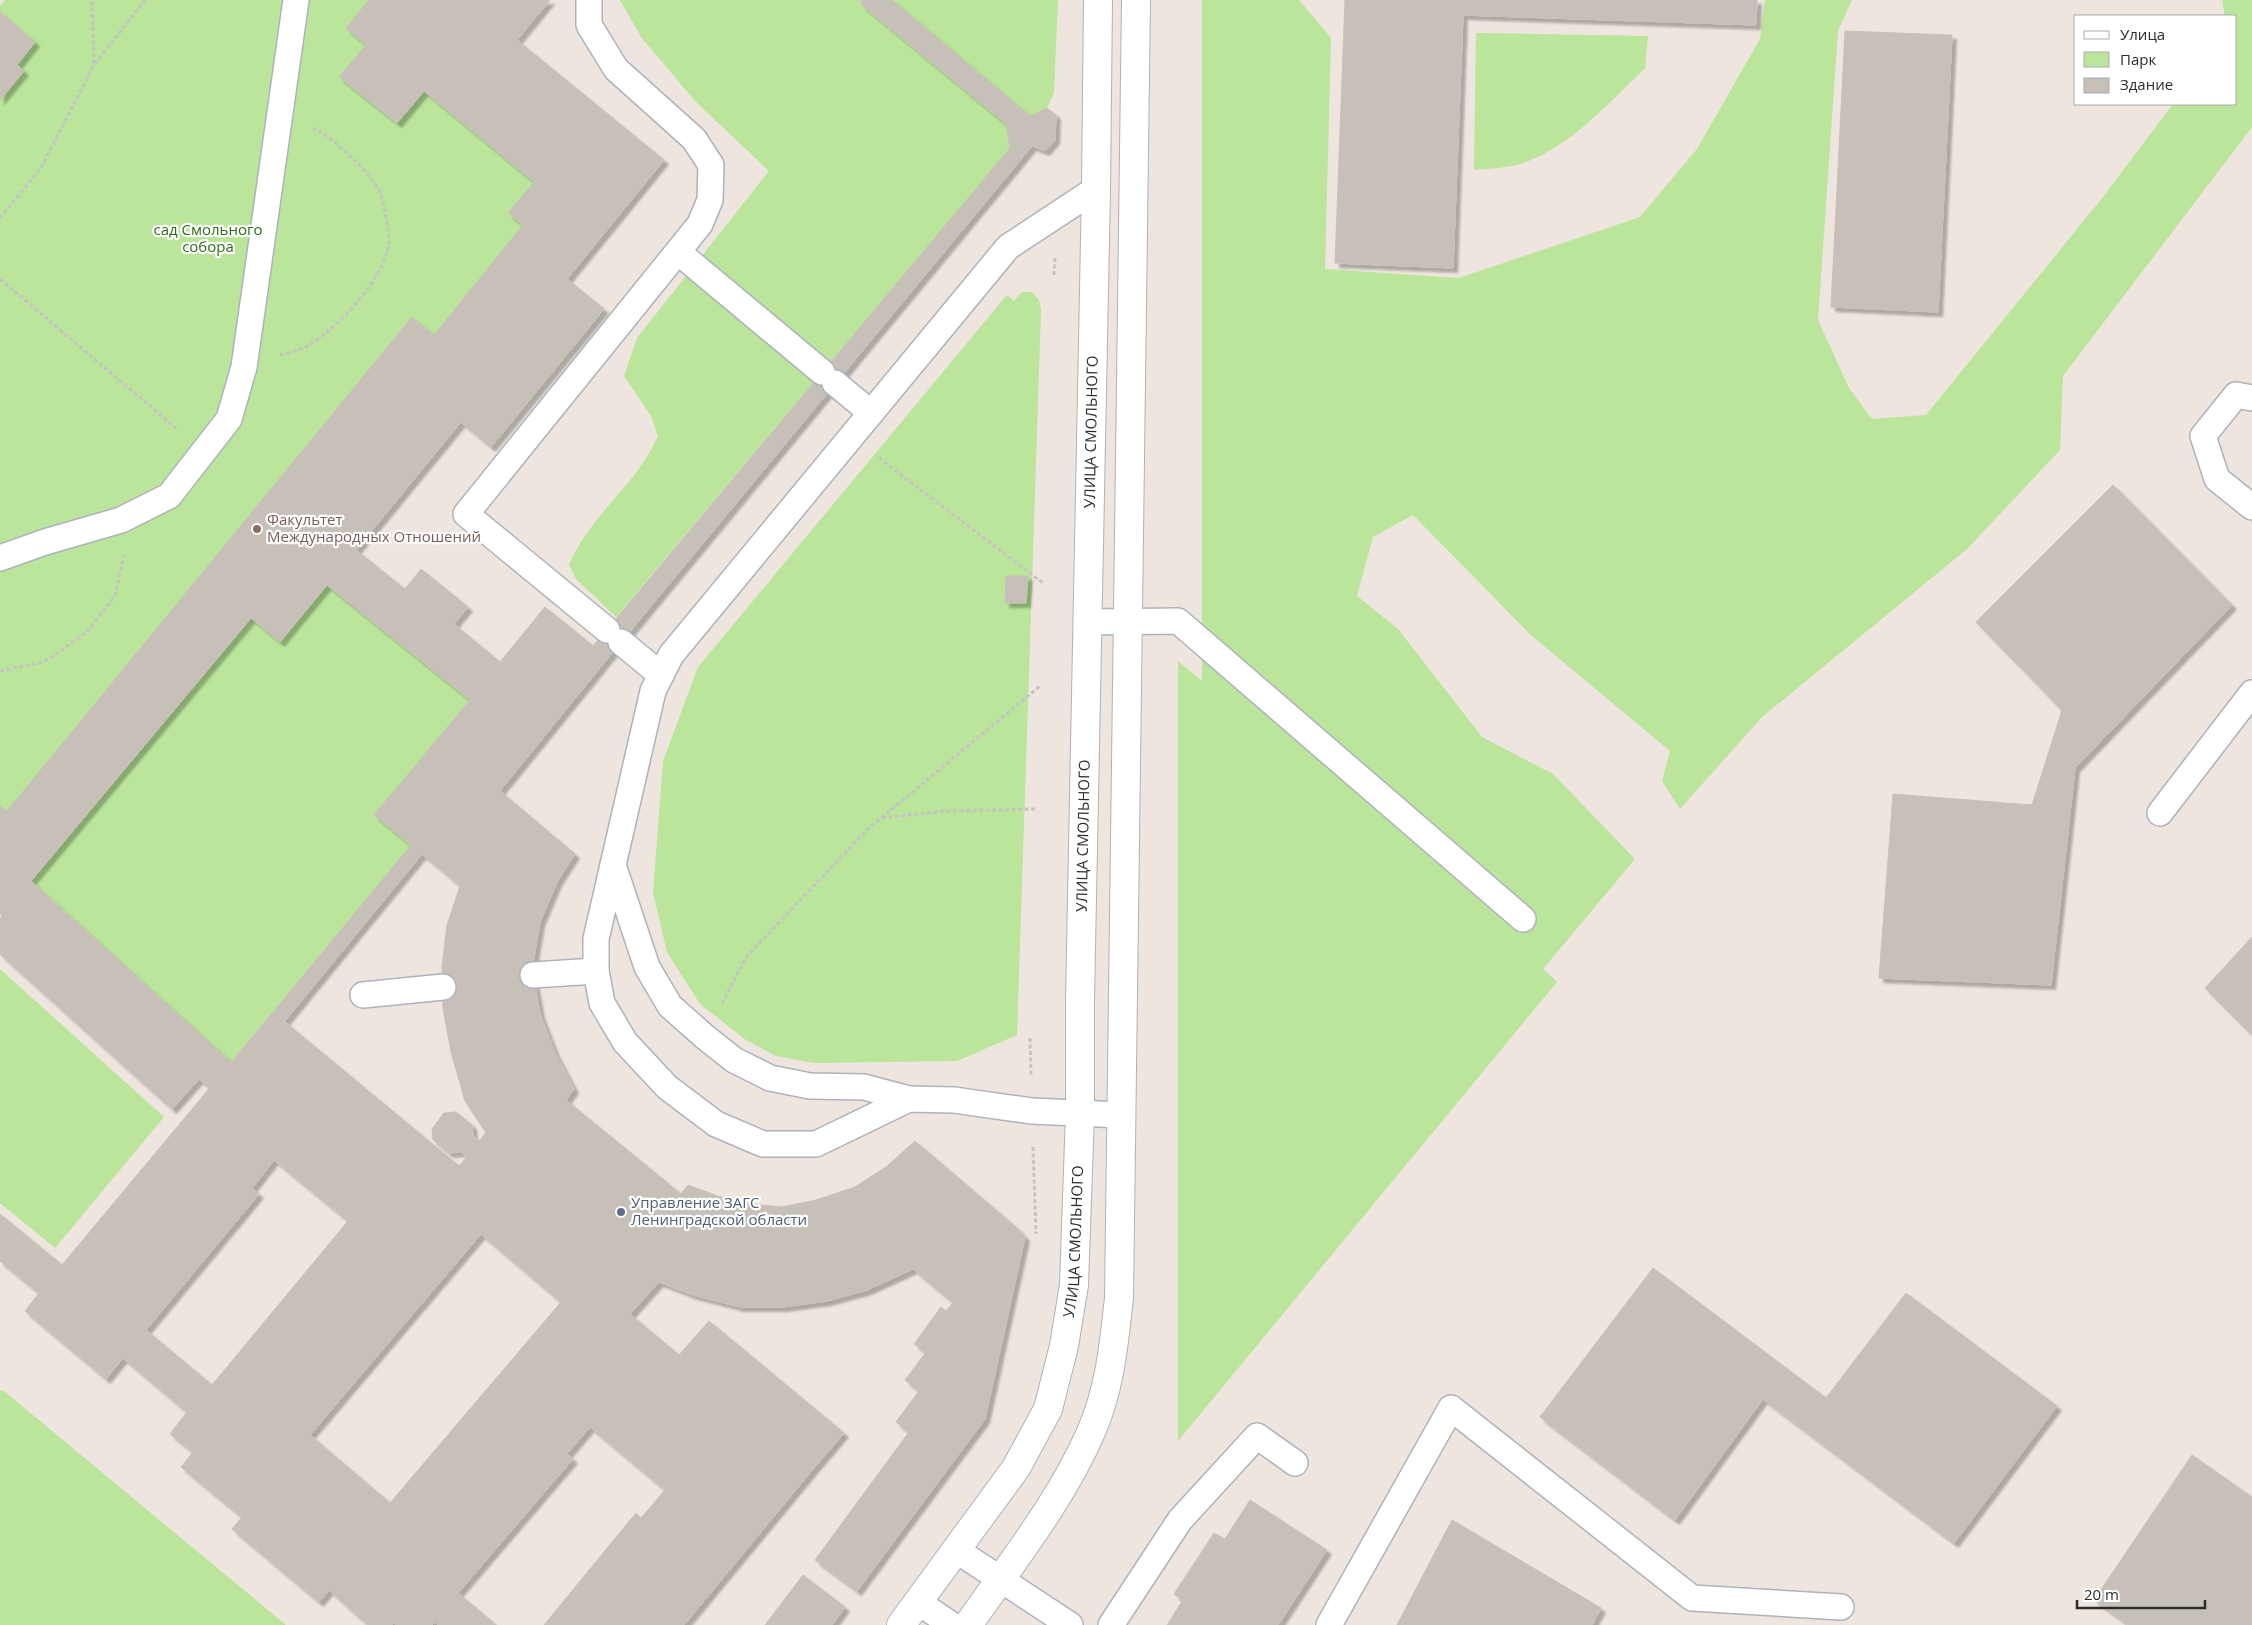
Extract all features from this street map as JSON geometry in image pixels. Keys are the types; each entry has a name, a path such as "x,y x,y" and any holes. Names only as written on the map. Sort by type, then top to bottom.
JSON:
{"street":[{"name":"УЛИЦА СМОЛЬНОГО","path":"901,1625 1016,1468 1048,1410 1064,1346 1074,1285 1080,1113 1098,0"},
{"path":"968,1625 1057,1496 1092,1432 1112,1365 1119,1298 1136,0"}],"lane":[{"path":"0,558 45,542 122,520 169,496 229,420 244,367 296,0"},
{"path":"590,0 589,25 616,69 694,139 711,165 710,200 700,224 466,514 661,676"},
{"path":"909,1099 816,1144 762,1144 716,1124 668,1087 625,1042 602,1003 596,971 596,939 653,691 671,655 1008,247 1096,189"},
{"path":"678,252 871,413"},
{"path":"2252,398 2236,395 2203,436 2217,479 2252,507"},
{"path":"1088,622 1178,621 1523,918"},
{"path":"2160,813 2252,693"},
{"path":"613,865 647,967 670,1006 734,1060 770,1078 810,1086 864,1087 909,1099 954,1100 1032,1111 1121,1114"},
{"path":"533,975 596,971"},
{"path":"363,995 443,987"},
{"path":"1329,1625 1451,1408 1692,1598 1841,1607"},
{"path":"1110,1625 1180,1520 1257,1436 1295,1463"},
{"path":"956,1550 1070,1625"},
{"path":"918,1602 952,1625"}],"path":[{"path":"92,0 94,65"},
{"path":"0,218 41,168 94,65 145,0"},
{"path":"244,367 308,346 339,321 381,268 390,242 380,192 354,161 323,133 280,110"},
{"path":"0,279 204,451"},
{"path":"871,452 1043,583"},
{"path":"0,671 44,662 87,632 115,596 124,556 122,520"},
{"path":"718,1012 746,957 868,829 1040,686"},
{"path":"881,818 944,811 1036,809"}],"green space":[{"name":"сад Смольного собора","path":"5,0 369,0 366,45 340,77 396,123 424,91 534,182 508,213 523,225 434,335 412,317 7,811 0,806 0,100 24,71 17,65 35,42 0,12 0,6"},
{"path":"620,0 861,0 862,6 1006,124 1010,148 616,617 576,579 569,565 588,531 638,470 658,436 651,416 624,376 637,338 769,171 696,102 641,37"},
{"path":"892,0 1058,0 1054,93 1047,108 1030,116"},
{"path":"1202,0 1299,0 1331,38 1325,269 1459,278 1640,217 1697,149 1760,39 1765,0 1852,0 1838,31 1818,320 1849,388 1872,419 1926,415 2103,197 2172,105 2237,105 2237,15 2225,15 2222,0 2252,0 2252,127 2063,376 2060,450 1967,549 1762,717 1680,809 1662,781 1670,751 1532,636 1413,515 1373,537 1357,596 1398,629 1482,737 1553,774 1635,859 1543,969 1557,982 1178,1441 1178,661 1202,681"},
{"path":"1476,33 1648,36 1645,68 1584,126 1549,151 1531,160 1512,166 1474,170"},
{"path":"1022,292 1032,292 1039,300 1041,310 1017,1035 957,1061 814,1063 776,1056 746,1040 700,1004 667,952 653,893 663,761 698,667 1007,295 1014,301"},
{"path":"327,585 470,700 374,815 411,845 231,1062 31,881 251,618"},
{"path":"0,969 164,1117 55,1248 0,1203"},
{"path":"0,1390 5,1392 286,1625 0,1625"}],"building":[{"path":"369,0 550,0 517,40 664,160 567,279 604,309 491,447 461,422 356,550 405,589 421,569 468,607 454,624 500,662 545,607 608,658 438,867 374,815 470,700 327,585 280,642 251,618 31,881 231,1062 209,1088 199,1079 172,1109 0,954 0,919 2,916 0,914 0,806 7,811 412,317 434,335 523,225 508,213 534,182 424,91 397,123 339,77 366,45 346,28"},
{"path":"861,0 892,0 1030,116 1047,108 1056,115 1055,140 1045,151 1032,146 608,658 593,646 1010,148 1006,124 862,5"},
{"path":"1345,0 1757,0 1756,25 1463,15 1453,268 1335,263"},
{"path":"0,12 35,42 17,65 24,71 0,100"},
{"path":"1845,31 1952,35 1938,312 1831,307"},
{"path":"2113,485 2232,605 2075,768 2051,985 1879,978 1893,794 2032,805 2062,710 1976,622"},
{"path":"1006,576 1028,576 1026,603 1005,603"},
{"path":"500,791 575,854 557,882 540,922 532,969 540,1014 555,1053 574,1089 566,1100 681,1194 688,1185 737,1203 782,1207 816,1200 855,1187 886,1167 915,1141 1017,1228 954,1303 913,1269 867,1290 827,1301 782,1307 740,1307 693,1295 659,1282 630,1314 814,1468 684,1625 544,1625 636,1513 641,1518 665,1490 590,1427 567,1454 573,1459 458,1593 496,1625 438,1625 435,1622 432,1625 397,1625 394,1623 392,1625 368,1625 329,1590 319,1602 232,1529 242,1517 181,1467 193,1452 170,1434 187,1412 123,1358 106,1379 25,1311 39,1293 0,1261 0,1214 62,1265 273,1012 459,1166 467,1157 461,1152 449,1153 433,1140 432,1129 444,1113 456,1112 472,1125 473,1136 479,1141 486,1133 465,1101 451,1052 443,1008 442,966 447,925 460,886 438,867","holes":["274,1160 348,1221 212,1385 146,1330 259,1194 252,1188","481,1234 561,1302 390,1503 310,1435"]},
{"path":"411,845 422,854 285,1021 273,1012"},
{"path":"2252,937 2252,1035 2205,988"},
{"path":"1017,1228 1025,1237 985,1419 857,1591 815,1560 909,1432 896,1422 919,1391 905,1380 926,1352 914,1344 941,1307 946,1311"},
{"path":"1653,1268 1826,1398 1906,1293 2057,1406 1954,1543 1763,1399 1675,1520 1540,1417"},
{"path":"709,1321 844,1433 814,1468 679,1355"},
{"path":"2192,1455 2252,1497 2252,1625 2129,1625 2094,1600"},
{"path":"1250,1500 1327,1550 1278,1625 1167,1625 1183,1600 1174,1594 1214,1533 1225,1539"},
{"path":"1452,1520 1601,1608 1592,1625 1397,1625"},
{"path":"803,1575 845,1607 832,1625 765,1625"}],"place":[{"name":"Факультет Международных Отношений","path":"257,529"},
{"name":"Управление ЗАГС Ленинградской области","path":"621,1212"}]}
